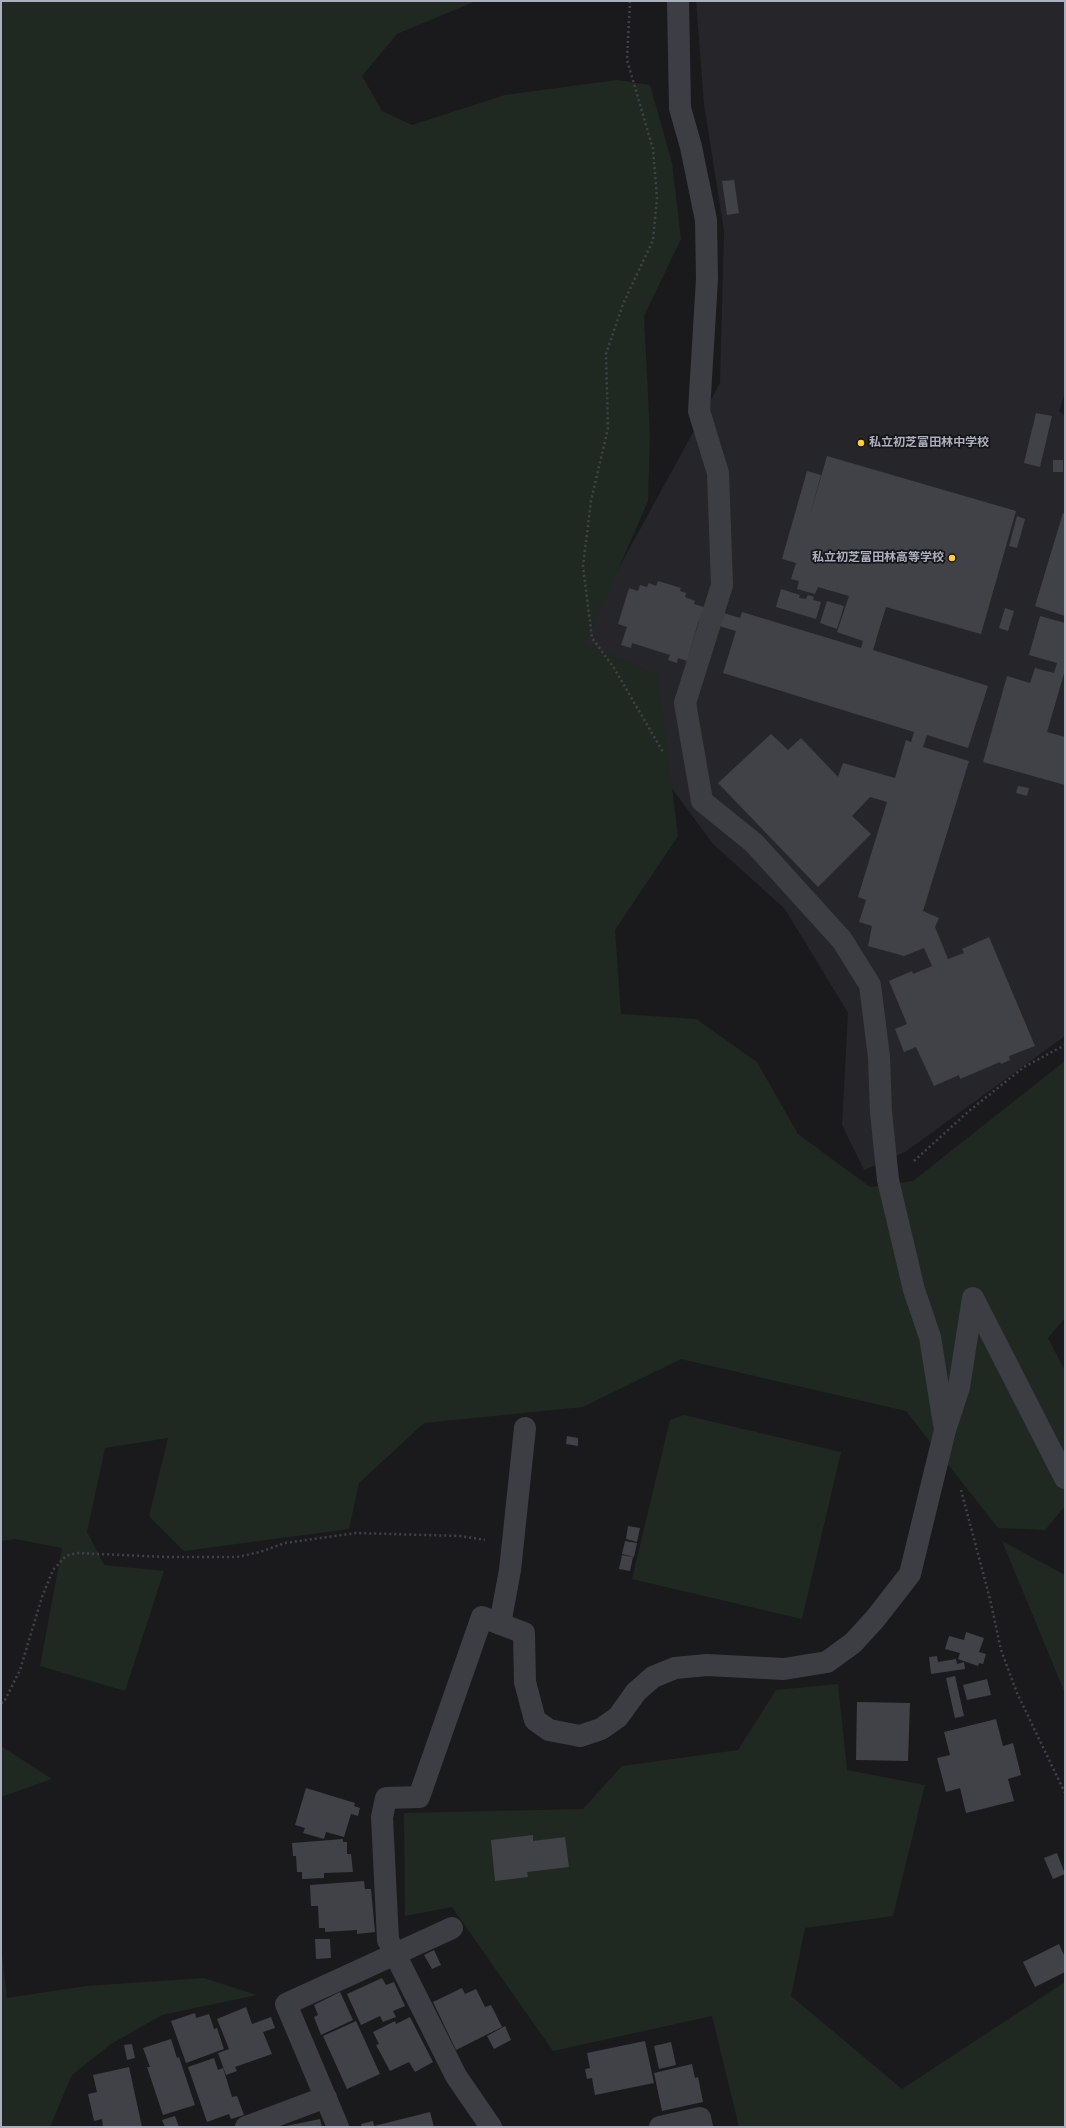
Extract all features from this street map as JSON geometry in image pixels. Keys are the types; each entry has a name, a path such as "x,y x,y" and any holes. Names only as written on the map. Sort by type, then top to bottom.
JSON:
{"street":[{"path":"678,1 680,108 691,146 706,220 706,279 699,411 718,473 722,585 685,704 699,786 702,801 754,843 842,940 870,985 879,1057 881,1112 888,1180 914,1290 930,1337 945,1430"},
{"path":"491,2127 456,2076 388,1940 382,1817 386,1798 419,1797 482,1617 524,1632 525,1682 535,1720 549,1730 580,1736 601,1729 618,1717 636,1692 653,1677 675,1668 708,1665 784,1670 827,1662 853,1643 910,1574 945,1430 959,1387 973,1298 1065,1478"},
{"path":"500,1624 513,1542 525,1428"},
{"path":"338,2127 286,2004 452,1928"},
{"path":"246,2127 326,2097"},
{"path":"660,2127 700,2118 702,2127"}],"path":[{"path":"630,1 627,60 653,149 657,198 653,240 622,304 606,354 608,428 591,501 583,566 592,638 614,668 657,744 666,756"},
{"path":"888,1180 917,1160 969,1111 1024,1066 1065,1045"},
{"path":"959,1484 990,1599 1001,1650 1017,1693 1065,1793"},
{"path":"1,1702 4,1702 20,1670 42,1598 53,1570 66,1556 77,1553 167,1557 237,1557 260,1552 285,1543 356,1533 460,1536 513,1542"}],"shaded area":[{"path":"1,1 476,1 397,34 362,76 382,111 412,125 505,95 617,80 650,85 672,163 681,239 644,316 650,436 648,501 586,644 658,675 678,836 615,930 621,1014 696,1019 757,1062 798,1134 870,1187 913,1181 1065,1061 1065,1318 1048,1338 1065,1371 1065,1506 1045,1530 998,1528 906,1411 681,1359 583,1407 424,1423 359,1483 349,1529 184,1551 149,1516 168,1438 105,1448 87,1532 104,1565 164,1571 125,1691 40,1666 62,1548 15,1539 1,1541"},
{"path":"696,1 1065,1 1065,392 1059,411 1065,416 1065,1036 905,1152 864,1170 842,1125 848,1013 785,909 713,844 620,718 574,650 720,383 724,231 704,104"},
{"path":"684,1415 841,1452 802,1619 632,1579 670,1420"},
{"path":"1002,1541 1065,1575 1065,1693"},
{"path":"838,1684 847,1770 925,1785 893,1916 805,1928 791,1996 902,2089 1065,1982 1065,2127 739,2127 712,2016 553,2051 452,1907 405,1916 404,1813 583,1809 622,1766 738,1750 776,1690"},
{"path":"1,1746 52,1779 1,1797"},
{"path":"1,1945 7,1998 86,1986 204,1978 257,1995 162,2015 111,2044 72,2075 50,2127 1,2127"}],"building":[{"path":"734,180 739,213 727,215 722,181"},
{"path":"1036,413 1052,416 1040,467 1024,463"},
{"path":"827,456 1016,511 981,634 886,607 873,650 988,686 968,748 927,735 923,747 969,761 923,911 939,918 935,927 948,959 964,953 962,949 989,937 1035,1046 1009,1056 1010,1060 1001,1064 1000,1062 960,1079 959,1075 934,1086 916,1047 904,1052 895,1029 907,1024 889,981 912,971 913,974 932,966 924,948 904,956 868,946 872,926 859,922 866,900 858,897 887,802 870,797 852,816 871,834 818,887 718,783 771,734 788,750 801,738 838,777 843,763 895,778 906,740 911,742 914,732 723,673 736,631 699,620 687,661 678,658 677,663 668,660 670,655 632,643 631,648 621,645 627,627 618,624 629,588 638,591 640,585 647,587 649,583 656,586 658,581 681,588 680,591 686,593 685,597 695,601 694,604 740,618 742,612 861,648 863,641 837,632 849,596 818,587 815,594 797,589 799,581 791,579 796,563 782,559 807,471 821,475 809,519"},
{"path":"1053,460 1063,460 1063,472 1053,472"},
{"path":"1063,513 1065,514 1065,616 1035,606"},
{"path":"1017,516 1025,519 1017,548 1009,546"},
{"path":"781,589 800,595 799,598 806,599 808,595 814,597 813,600 821,602 816,619 776,607"},
{"path":"827,601 844,606 837,629 820,623"},
{"path":"1005,608 1014,611 1008,631 999,628"},
{"path":"1040,616 1065,623 1065,670 1047,732 1065,737 1065,785 983,762 1007,676 1030,683 1035,668 1054,673 1057,663 1029,655"},
{"path":"1018,786 1029,788 1027,796 1016,793"},
{"path":"567,1436 578,1438 578,1446 566,1444"},
{"path":"628,1526 640,1528 637,1542 626,1539"},
{"path":"625,1541 637,1543 634,1557 622,1554"},
{"path":"622,1555 633,1557 630,1571 619,1569"},
{"path":"966,1632 984,1638 979,1652 986,1654 983,1664 979,1663 978,1666 958,1659 960,1653 945,1649 949,1636 964,1640"},
{"path":"937,1656 938,1662 956,1659 957,1664 964,1662 965,1669 931,1674 929,1657"},
{"path":"955,1676 964,1716 955,1718 946,1678"},
{"path":"987,1679 991,1695 967,1700 963,1685"},
{"path":"857,1702 910,1703 908,1761 856,1760"},
{"path":"996,1719 1003,1746 1013,1743 1021,1775 1008,1779 1014,1801 966,1813 960,1788 946,1792 937,1758 950,1755 944,1732"},
{"path":"306,1788 355,1803 354,1806 360,1808 358,1816 351,1814 344,1837 326,1832 324,1839 303,1833 305,1828 295,1825"},
{"path":"533,1835 533,1841 565,1837 569,1867 527,1872 528,1877 495,1881 491,1840"},
{"path":"343,1839 343,1842 347,1842 347,1854 351,1854 353,1872 324,1873 324,1878 302,1879 302,1872 297,1872 296,1856 293,1856 292,1843"},
{"path":"1057,1853 1065,1874 1053,1879 1044,1858"},
{"path":"364,1881 365,1889 371,1889 375,1932 357,1934 357,1930 325,1932 325,1928 319,1928 318,1906 311,1906 310,1885"},
{"path":"315,1939 330,1939 331,1958 316,1959"},
{"path":"1059,1944 1065,1957 1065,1972 1035,1987 1023,1962"},
{"path":"434,1950 441,1965 432,1969 424,1955"},
{"path":"382,1978 386,1985 394,1982 405,2006 393,2011 396,2017 383,2022 380,2016 361,2025 347,1994"},
{"path":"462,1988 465,1994 476,1989 485,2007 491,2005 502,2027 456,2050 433,2002"},
{"path":"340,1992 353,2020 321,2035 314,2017 318,2015 314,2005"},
{"path":"246,2007 252,2024 271,2017 275,2028 263,2032 272,2054 235,2067 237,2071 226,2075 218,2053 229,2049 217,2019"},
{"path":"195,2013 196,2018 209,2014 214,2029 217,2028 224,2049 186,2063 171,2021"},
{"path":"410,2017 433,2062 415,2072 409,2062 390,2071 376,2045 379,2044 373,2032 395,2021 396,2024"},
{"path":"356,2021 380,2074 347,2089 323,2036"},
{"path":"505,2026 511,2040 494,2049 487,2036"},
{"path":"171,2039 177,2058 179,2057 195,2105 163,2115 147,2067 150,2067 143,2048"},
{"path":"645,2041 654,2083 595,2095 592,2078 587,2079 585,2069 590,2068 587,2053"},
{"path":"671,2042 676,2065 659,2069 654,2046"},
{"path":"132,2044 135,2058 127,2060 124,2045"},
{"path":"214,2058 218,2070 223,2068 232,2097 237,2096 244,2115 231,2119 229,2114 207,2122 188,2067"},
{"path":"692,2064 695,2078 698,2077 703,2102 662,2111 654,2073"},
{"path":"129,2067 142,2127 103,2127 102,2119 94,2121 88,2094 97,2092 93,2075"},
{"path":"430,2112 434,2127 362,2127 361,2124 373,2121 374,2126"},
{"path":"175,2116 179,2127 165,2127 162,2120"},
{"path":"320,2119 322,2127 286,2127 286,2126"}],"place":[{"name":"私立初芝富田林中学校","path":"861,443"},
{"name":"私立初芝富田林高等学校","path":"952,558"}]}
